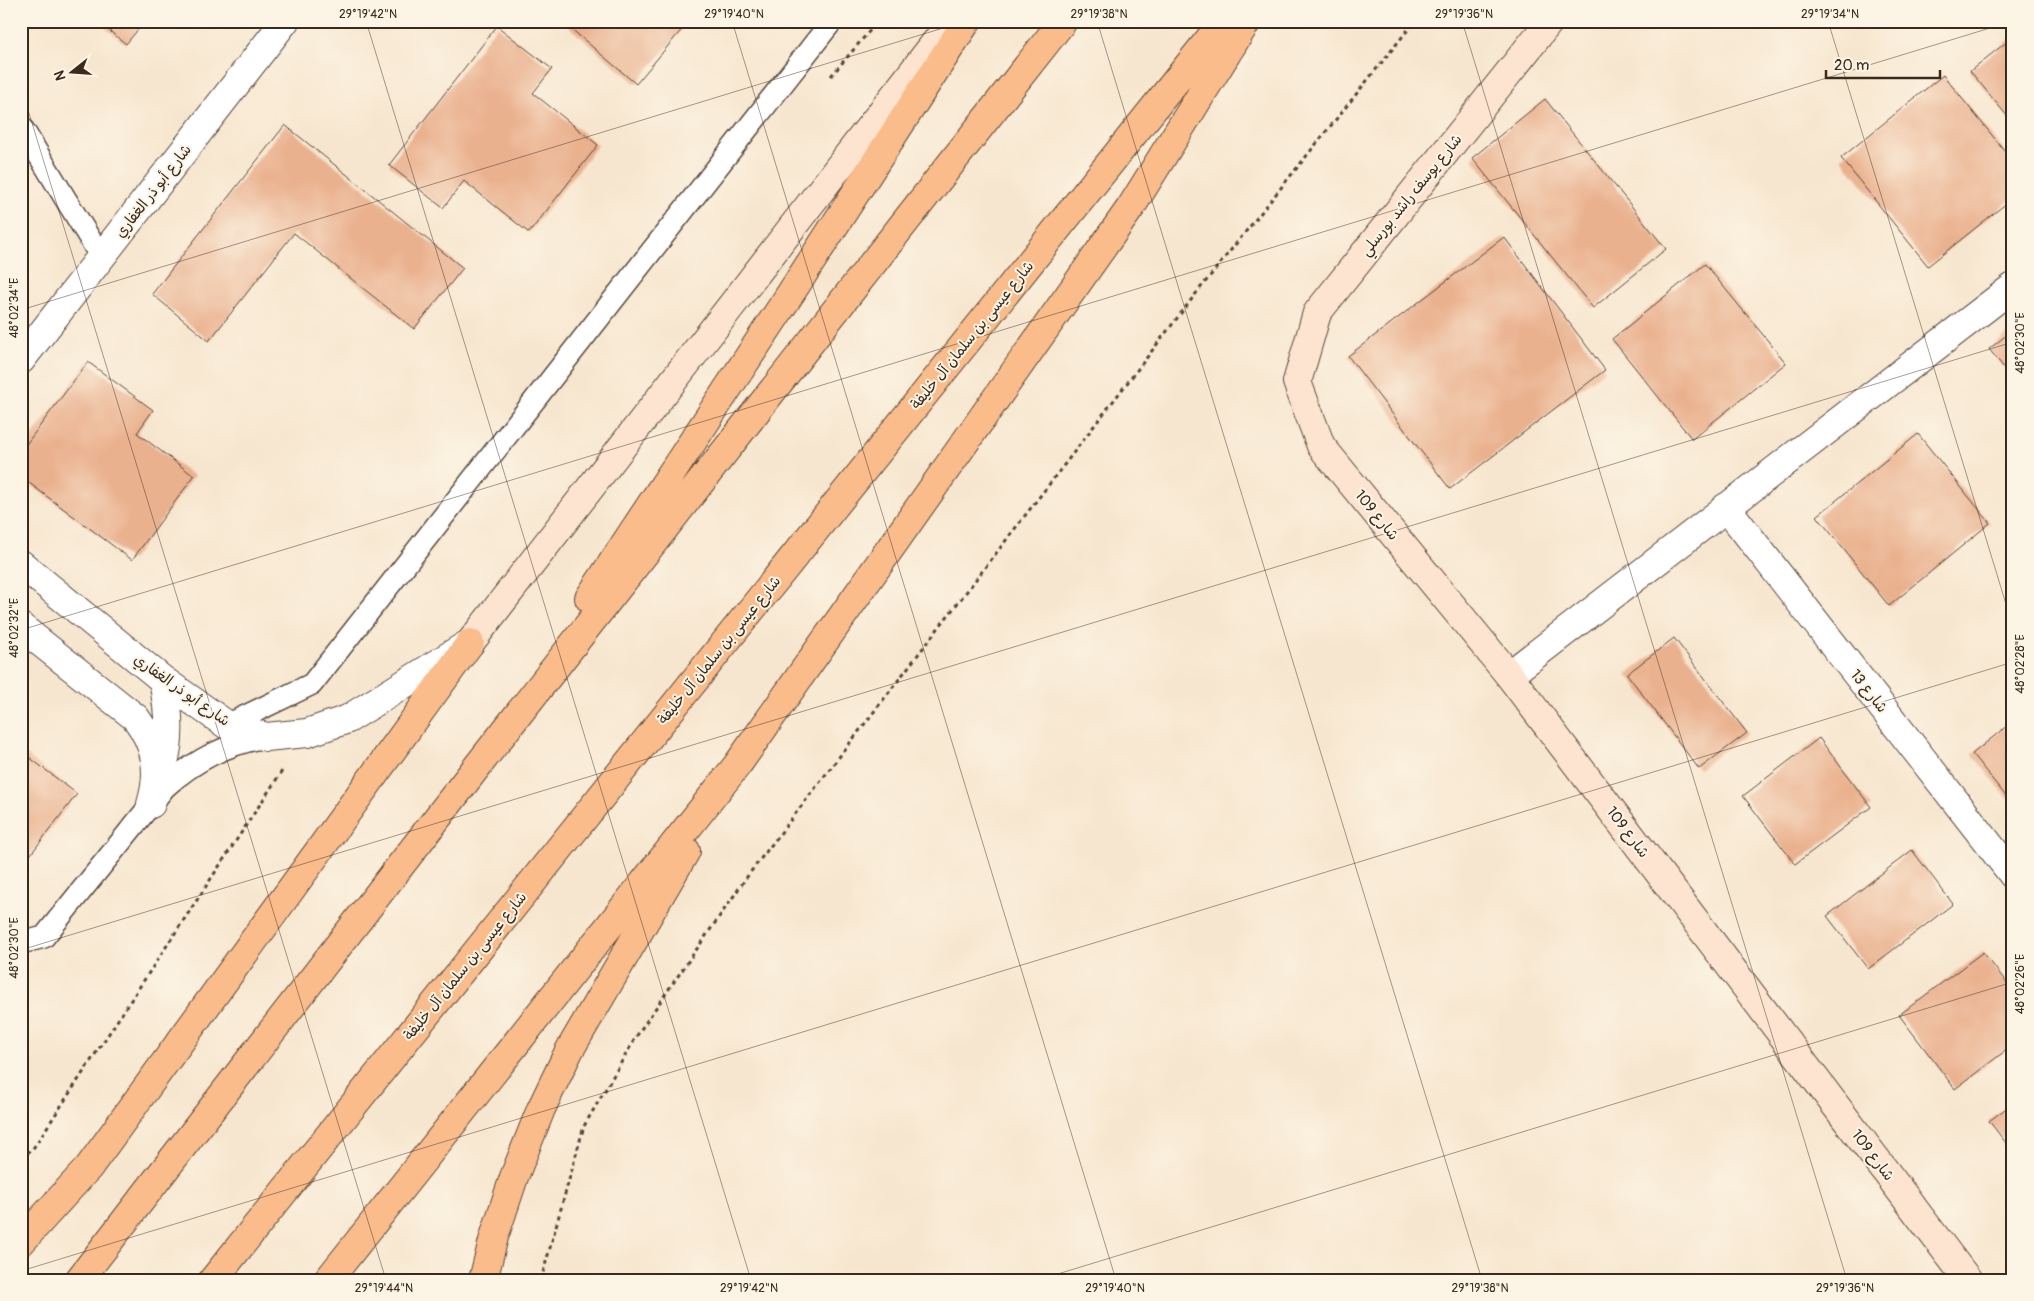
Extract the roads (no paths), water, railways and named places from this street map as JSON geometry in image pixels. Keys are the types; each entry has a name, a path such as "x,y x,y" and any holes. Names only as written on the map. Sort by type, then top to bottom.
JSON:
{"highway":[{"path":"476,768 780,311 967,21"},
{"path":"79,1280 476,768 1063,21"},
{"name":"شارع عيسى بن سلمان آل خليفة","path":"213,1280 1224,21"},
{"path":"328,1280 738,764 1131,208 1247,21"},
{"path":"21,1242 89,1167 470,643"},
{"path":"484,1280 494,1237 514,1178 541,1110 569,1051 738,764"}],"street":[{"name":"شارع أبو ذر الغفاري","path":"21,360 284,21"},
{"path":"470,643 952,21"},
{"name":"شارع يوسف راشد بورسلي","path":"1297,382 1317,312 1550,21"},
{"path":"1509,675 2013,287"},
{"name":"شارع 109","path":"1297,382 1321,446 1509,675 1968,1280"},
{"name":"شارع 13","path":"1726,507 2013,875"},
{"name":"شارع أبو ذر الغفاري","path":"21,564 163,680 227,725 266,737 307,733 348,719 470,643"},
{"path":"21,627 136,718 147,733 154,750 157,767 154,795"},
{"path":"154,795 165,760 170,734 168,706 163,680"}],"lane":[{"path":"227,725 312,684 832,21"},
{"path":"21,126 101,257"},
{"path":"21,943 44,937 154,795 200,760 243,741 266,737"}]}
